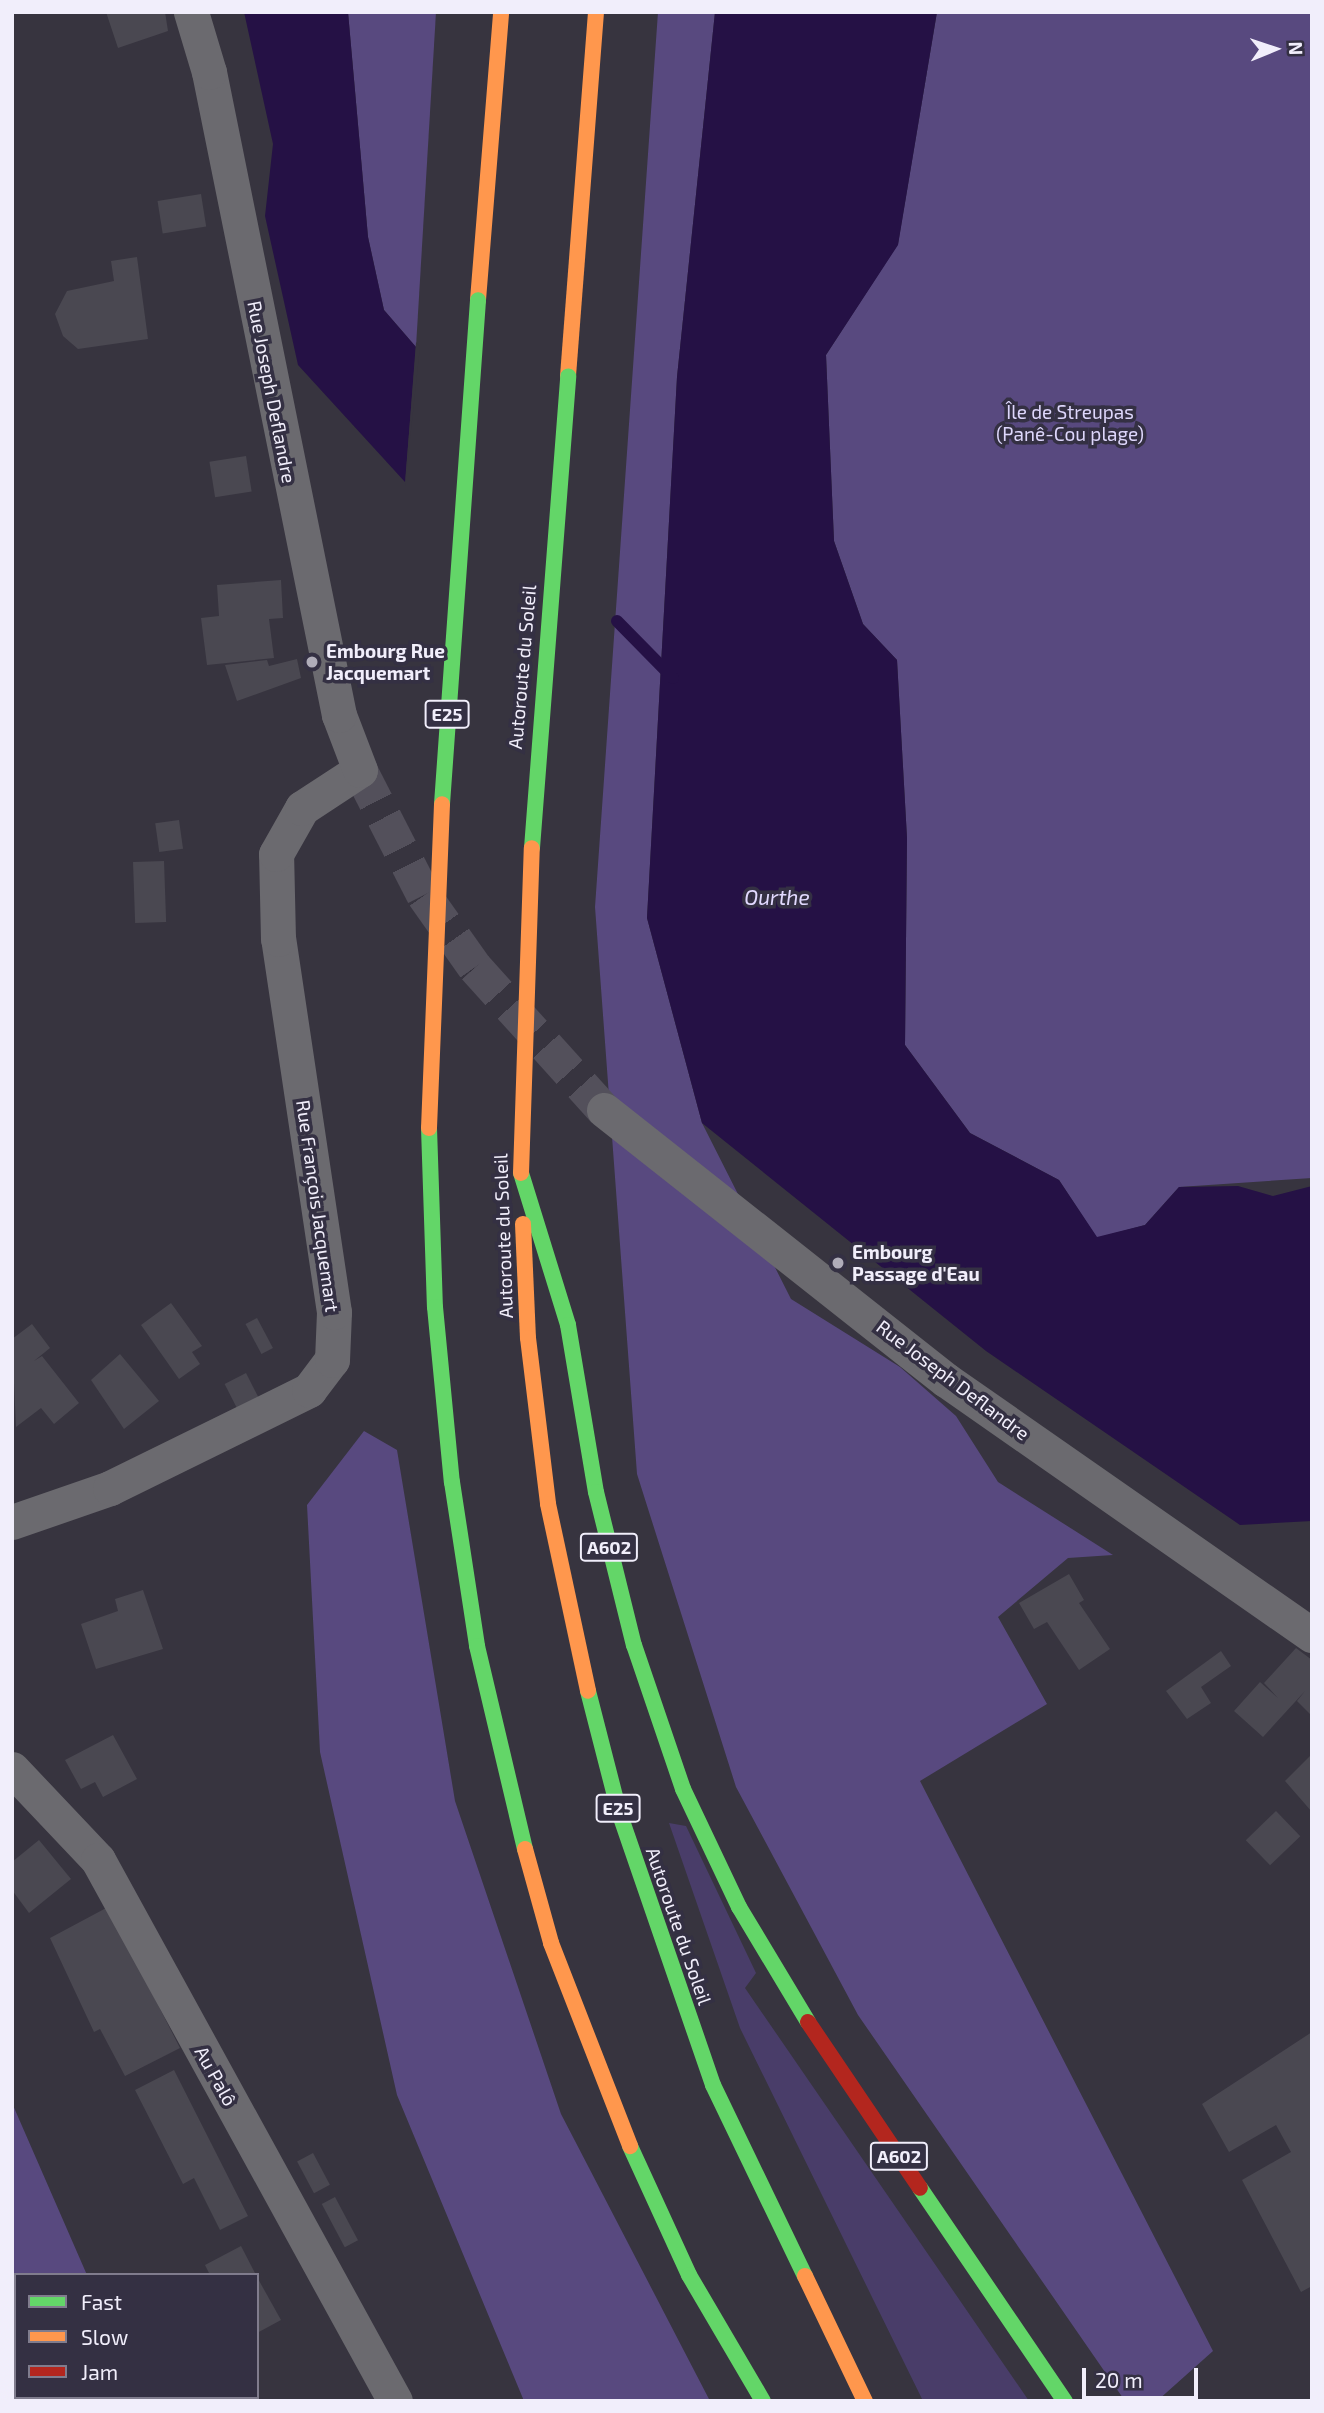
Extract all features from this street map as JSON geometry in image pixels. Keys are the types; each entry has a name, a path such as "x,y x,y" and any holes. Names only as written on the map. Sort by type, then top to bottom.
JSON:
{"highway":[{"name":"E25","path":"501,12 443,767 429,1128 435,1307 452,1482 477,1646 510,1793 551,1943 617,2119 689,2275 763,2401"},
{"name":"Autoroute du Soleil","path":"596,12 534,776 521,1173 528,1338 548,1504 566,1606 619,1812 713,2085 865,2401"},
{"name":"A602","path":"521,1173 568,1325 596,1492 634,1646 689,1801 739,1907 813,2030 1065,2401"}],"street":[{"name":"Rue Joseph Deflandre","path":"191,12 209,72 336,703 360,770"},
{"name":"Rue François Jacquemart","path":"12,1522 110,1488 309,1390 332,1360 334,1312 278,939 276,854 302,808 360,770"},
{"name":"Rue Joseph Deflandre","path":"604,1110 946,1380 1312,1635"},
{"name":"Au Palô","path":"12,1769 98,1860 395,2401"}],"shaded area":[{"path":"669,1823 686,1826 756,1973 745,1988 1029,2401 923,2401 740,2028"}],"green space":[{"path":"348,12 436,12 416,347 384,310 368,237"},
{"path":"658,12 715,12 677,377 647,918 702,1123 791,1299 900,1367 956,1416 998,1482 1113,1555 1068,1558 998,1617 1047,1704 920,1781 1213,2351 1157,2401 1125,2401 858,2015 736,1787 637,1474 595,907"},
{"name":"Île de Streupas (Panê-Cou plage)","path":"937,12 1312,12 1312,1178 1179,1187 1145,1225 1097,1238 1059,1180 970,1133 905,1045 907,838 897,660 863,624 834,541 826,355 898,244"},
{"path":"364,1431 397,1450 455,1801 561,2114 710,2401 524,2401 397,2095 320,1752 307,1505"},
{"path":"12,2103 86,2273 14,2273 14,2399 141,2401 12,2401"}],"water":[{"path":"244,12 348,12 368,237 384,310 416,347 405,482 298,365 265,216 273,144"},
{"name":"Ourthe","path":"715,12 937,12 898,245 826,355 834,541 863,624 897,660 907,838 905,1045 970,1133 1059,1180 1097,1237 1145,1225 1179,1187 1238,1186 1273,1196 1312,1186 1312,1521 1240,1525 986,1351 702,1123 647,918 677,377"}],"pier":[{"path":"416,342 420,347 405,486"}],"building":[{"path":"106,12 165,12 168,31 118,48"},
{"path":"201,194 206,227 163,233 158,201"},
{"path":"137,257 148,339 78,349 63,336 55,314 67,291 114,281 111,261"},
{"path":"246,456 252,492 215,497 209,462"},
{"path":"281,580 283,618 269,619 274,658 207,665 201,618 219,616 217,585"},
{"path":"297,659 301,678 237,701 225,665 267,660 269,666"},
{"path":"179,820 183,849 159,852 155,823"},
{"path":"164,861 166,922 135,923 133,862"},
{"path":"171,1303 202,1346 192,1352 200,1364 179,1379 141,1325"},
{"path":"257,1318 273,1348 261,1354 246,1324"},
{"path":"32,1324 50,1348 34,1361 42,1356 79,1403 54,1424 41,1408 16,1427 12,1339"},
{"path":"120,1354 159,1401 124,1429 91,1380"},
{"path":"246,1373 259,1399 238,1410 225,1384"},
{"path":"1069,1574 1084,1600 1079,1603 1110,1649 1079,1670 1047,1622 1034,1629 1019,1603"},
{"path":"143,1590 163,1649 96,1669 81,1624 118,1611 115,1599"},
{"path":"1296,1648 1312,1660 1312,1716 1297,1701 1305,1691 1263,1737 1234,1711 1260,1682 1278,1698 1264,1683"},
{"path":"1221,1651 1231,1666 1201,1687 1211,1703 1187,1719 1166,1691"},
{"path":"113,1735 137,1779 103,1797 95,1782 81,1789 65,1760"},
{"path":"1312,1754 1312,1812 1285,1781"},
{"path":"1276,1811 1300,1836 1270,1865 1246,1840"},
{"path":"39,1840 71,1879 29,1913 12,1890 12,1862"},
{"path":"108,1907 180,2048 125,2076 100,2029 94,2032 50,1938"},
{"path":"1312,2032 1312,2286 1301,2292 1242,2180 1291,2152 1276,2125 1229,2152 1202,2104"},
{"path":"174,2070 248,2216 220,2230 194,2178 183,2184 135,2090"},
{"path":"313,2153 330,2185 314,2193 297,2161"},
{"path":"335,2197 358,2240 345,2247 322,2204"},
{"path":"241,2246 255,2273 209,2273 205,2265"},
{"path":"259,2281 281,2320 259,2332"}],"waterway":[{"path":"617,621 673,678"}],"tunnel":[{"path":"360,770 424,895 475,967 604,1110"}],"traffic: fast":[{"path":"442,804 478,300"},
{"path":"532,848 568,376"},
{"path":"429,1128 435,1307 452,1482 477,1646 525,1849"},
{"path":"521,1173 568,1325 596,1492 634,1645 683,1789 739,1907 808,2022"},
{"path":"588,1691 619,1812 713,2085 805,2276"},
{"path":"630,2146 689,2275 763,2401"},
{"path":"920,2188 1065,2401"}],"traffic: slow":[{"path":"478,300 501,12"},
{"path":"568,376 596,12"},
{"path":"429,1128 442,804"},
{"path":"521,1173 532,848"},
{"path":"523,1224 528,1338 548,1504 588,1691"},
{"path":"525,1849 551,1943 630,2146"},
{"path":"805,2276 865,2401"}],"traffic: jam":[{"path":"808,2022 920,2188"}],"place":[{"name":"Embourg Rue Jacquemart","path":"312,662"},
{"name":"Embourg Passage d'Eau","path":"838,1263"}]}
